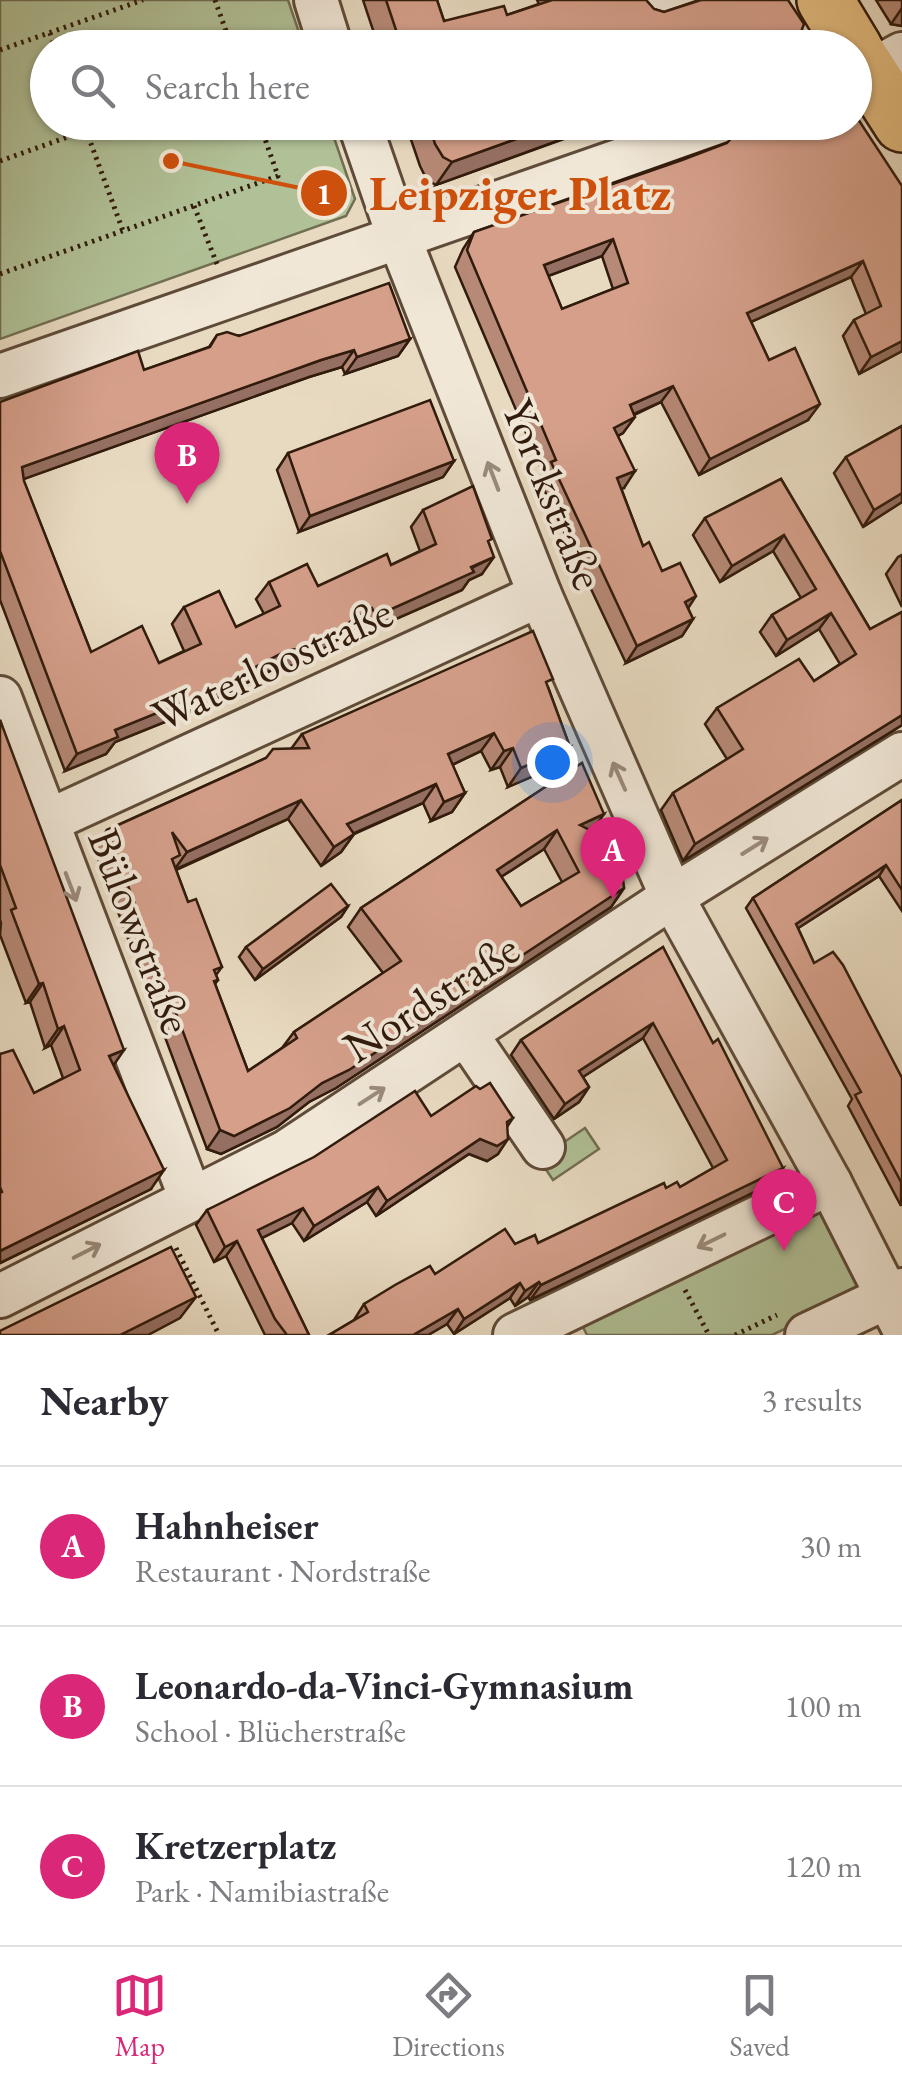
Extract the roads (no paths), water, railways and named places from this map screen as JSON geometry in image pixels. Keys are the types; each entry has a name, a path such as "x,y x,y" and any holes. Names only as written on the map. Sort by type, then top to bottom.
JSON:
{"main road":[{"path":"825,0 846,30"},
{"path":"872,70 902,124"}],"street":[{"path":"316,0 325,30"},
{"path":"644,0 651,10 674,0"},
{"name":"Yorckstraße","path":"365,140 398,235 540,595 672,897 897,1304"},
{"path":"0,376 677,140"},
{"name":"Waterloostraße","path":"46,822 540,595"},
{"name":"Bülowstraße","path":"0,698 176,1207"},
{"name":"Nordstraße","path":"0,1296 286,1152 672,897 902,754"},
{"path":"466,1034 542,1147"},
{"path":"515,1335 565,1324 673,1259 830,1183"},
{"path":"807,1335 897,1304"}],"place":[{"name":"Leipziger Platz","path":"171,161"},
{"name":"Leonardo-da-Vinci-Gymnasium","path":"187,504"},
{"name":"Hahnheiser","path":"613,899"},
{"name":"Kretzerplatz","path":"784,1251"}]}
